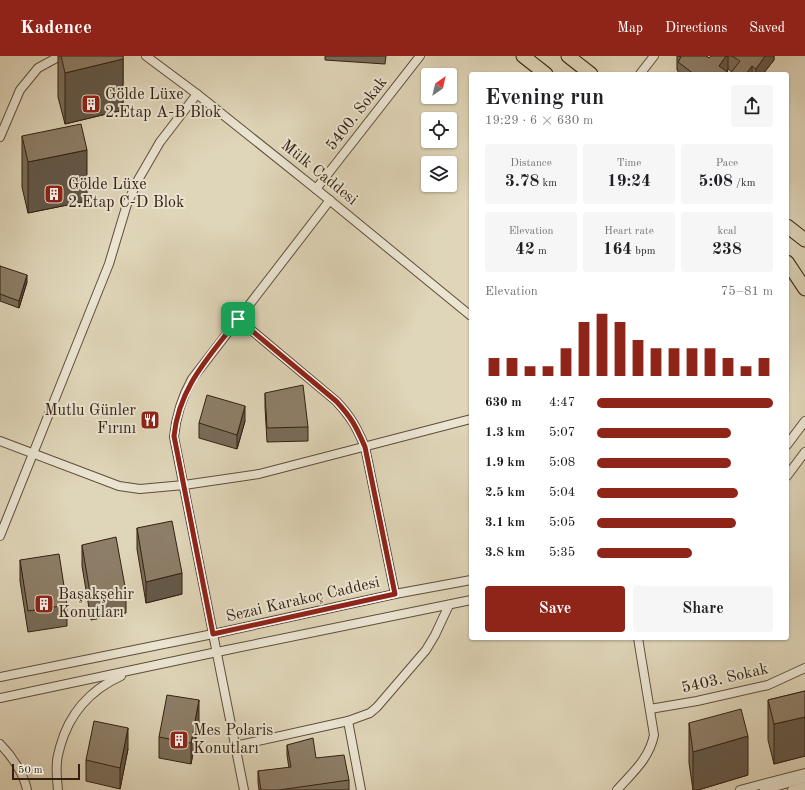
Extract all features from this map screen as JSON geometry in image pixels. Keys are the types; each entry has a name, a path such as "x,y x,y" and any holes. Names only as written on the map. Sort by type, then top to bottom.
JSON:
{"main road":[{"path":"523,56 543,72"},
{"path":"568,56 588,72"},
{"path":"789,228 805,240"},
{"path":"789,264 805,276"},
{"path":"789,265 805,289"}],"street":[{"path":"0,137 20,90 38,68 60,56"},
{"name":"Mülk Caddesi","path":"146,56 197,94 330,200 469,314"},
{"name":"5400. Sokak","path":"316,189 420,56"},
{"path":"642,72 654,56"},
{"path":"0,536 109,264 127,204 138,180 160,142 197,94"},
{"path":"244,790 174,436 179,409 192,379 330,200"},
{"path":"238,319 336,401 356,425 365,447 395,594"},
{"path":"0,441 119,486 140,489 184,485 259,474 469,419"},
{"path":"789,442 805,421"},
{"path":"789,473 805,452"},
{"name":"Sezai Karakoç Caddesi","path":"0,677 213,634 395,594 469,580"},
{"path":"0,698 469,600"},
{"path":"235,746 348,722 370,713 377,707 426,650 449,605"},
{"path":"617,790 645,759 654,735 638,640"},
{"name":"5403. Sokak","path":"650,709 697,702 768,685 805,668"},
{"path":"58,790 57,761 64,735 76,710 91,694 107,682 134,669"},
{"path":"348,722 361,790"},
{"path":"0,744 19,770 26,784 27,790"},
{"path":"740,790 805,773"},
{"path":"764,790 805,778"},
{"path":"792,790 805,786"}],"building":[{"path":"61,56 123,56 123,59 65,73"},
{"path":"679,56 706,56 709,58 711,56 726,56 719,66 727,72 691,72 678,62 681,57"},
{"path":"732,56 765,56 756,69 752,66 748,72 732,72 740,61"},
{"path":"81,124 87,150 28,162 22,136"},
{"path":"0,266 27,275 19,301 0,294"},
{"path":"303,385 308,427 267,428 265,393"},
{"path":"207,395 245,406 237,435 199,423"},
{"path":"172,521 182,573 146,582 137,528"},
{"path":"116,537 126,592 91,599 82,545"},
{"path":"59,554 67,605 28,611 20,560"},
{"path":"805,691 805,717 774,724 768,700"},
{"path":"167,695 199,700 191,743 159,737"},
{"path":"741,709 748,736 693,752 689,723"},
{"path":"94,721 128,728 120,768 86,760"},
{"path":"313,738 316,758 344,755 349,780 279,790 261,790 258,771 291,767 287,745"}],"place":[{"name":"Gölde Lüxe 2.Etap A-B Blok","path":"91,104"},
{"name":"Gölde Lüxe 2.Etap C-D Blok","path":"54,194"},
{"name":"Mutlu Günler Fırını","path":"150,420"},
{"name":"Başakşehir Konutları","path":"44,604"},
{"name":"Mes Polaris Konutları","path":"179,740"}],"route":[{"path":"238,319 336,401 356,425 365,447 395,594 213,634 174,436 175,424 179,409 192,379 238,319"}]}
